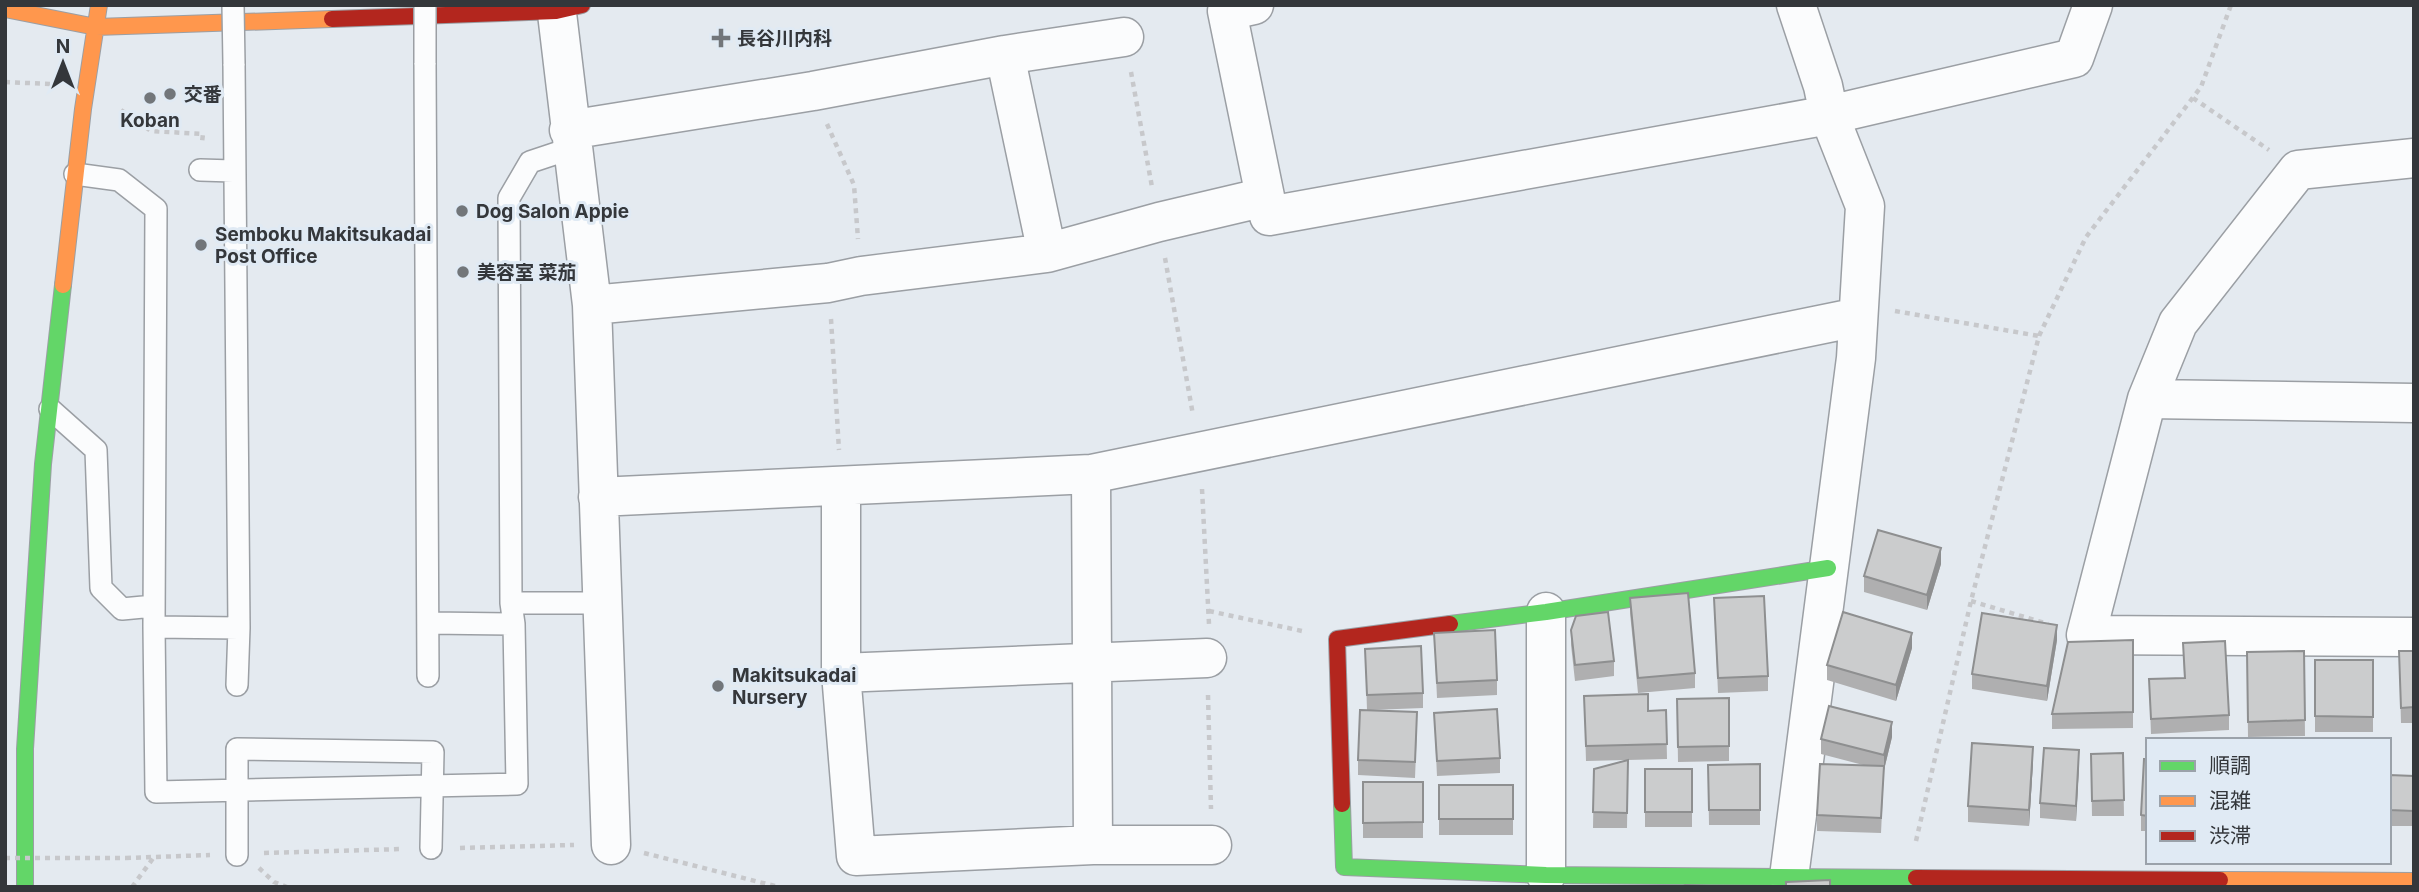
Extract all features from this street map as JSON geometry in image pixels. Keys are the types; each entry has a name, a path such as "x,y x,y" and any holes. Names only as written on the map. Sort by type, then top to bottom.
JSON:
{"street":[{"path":"25,887 25,749 43,464 75,174 99,5"},
{"path":"1254,5 1227,11 1269,216 1829,115 2074,58 2093,5"},
{"path":"1789,877 1856,358 1865,206 1829,115 1823,86 1796,5"},
{"path":"5,9 96,27 564,7 570,139 592,305 611,845"},
{"path":"570,139 1005,55 1124,37"},
{"path":"1005,55 1047,253"},
{"path":"2414,158 2298,170 2178,323 2147,399 2086,635 2414,637"},
{"path":"592,305 845,280 1047,253 1159,222 1265,197"},
{"path":"598,497 1091,474 1859,311"},
{"path":"2147,399 2414,403"},
{"path":"1091,474 1093,845"},
{"path":"841,486 841,673 856,856 1093,845 1212,845"},
{"path":"1828,568 1546,612 1337,639 1345,867 1546,875 2414,881"},
{"path":"1546,612 1546,875"},
{"path":"841,673 1207,658"}],"lane":[{"path":"233,5 239,628 237,685"},
{"path":"425,5 428,676"},
{"path":"75,174 119,180 156,209 156,792 517,784 512,614 509,198 530,162 570,139"},
{"path":"201,170 233,171"},
{"path":"50,409 96,450 101,588 122,609 239,628"},
{"path":"429,623 601,604"},
{"path":"241,854 237,749 433,752 431,848"}],"path":[{"path":"1908,878 1971,601 2039,336 2086,237 2201,86 2231,5"},
{"path":"5,82 86,86 151,131 203,134 201,170"},
{"path":"813,91 854,185 845,280 841,486"},
{"path":"2193,98 2298,170"},
{"path":"1859,311 2039,336"},
{"path":"1971,601 2086,635"},
{"path":"1209,611 1337,639"},
{"path":"5,858 127,858 611,845 779,887"},
{"path":"241,854 274,882 286,887"},
{"path":"132,887 155,856"}],"building":[{"path":"1878,530 1941,548 1927,595 1864,576"},
{"path":"1688,593 1695,673 1638,678 1630,598"},
{"path":"1764,596 1768,676 1718,678 1714,598"},
{"path":"1608,612 1614,661 1575,665 1571,630 1576,616"},
{"path":"1843,612 1912,633 1896,685 1827,665"},
{"path":"1982,613 2057,625 2047,686 1972,674"},
{"path":"1495,630 1497,680 1437,683 1434,633"},
{"path":"2133,640 2133,712 2052,714 2068,642"},
{"path":"2225,641 2229,715 2151,719 2149,679 2185,678 2183,643"},
{"path":"1421,646 1423,693 1367,695 1365,649"},
{"path":"2304,651 2305,720 2248,722 2247,652"},
{"path":"2399,651 2414,651 2414,707 2401,708"},
{"path":"2315,660 2373,660 2373,717 2315,716"},
{"path":"1648,694 1648,711 1666,710 1667,744 1586,746 1584,696"},
{"path":"1729,698 1729,746 1678,747 1677,699"},
{"path":"1829,706 1892,722 1884,755 1821,739"},
{"path":"1497,709 1500,758 1437,761 1434,713"},
{"path":"1360,710 1417,712 1415,762 1358,760"},
{"path":"1972,743 2033,747 2029,810 1968,806"},
{"path":"2044,748 2079,750 2076,806 2040,803"},
{"path":"2123,753 2124,800 2092,801 2091,754"},
{"path":"2144,759 2146,759 2146,816 2141,815"},
{"path":"1628,760 1627,813 1593,812 1594,769"},
{"path":"1760,764 1760,810 1709,810 1708,765"},
{"path":"1820,764 1884,766 1881,818 1817,815"},
{"path":"1645,769 1692,769 1692,812 1645,812"},
{"path":"2391,775 2414,776 2414,811 2391,810"},
{"path":"1363,782 1423,782 1423,822 1363,823"},
{"path":"1439,785 1513,785 1513,819 1439,819"},
{"path":"1830,880 1830,887 1786,887 1786,882"},
{"path":"1707,886 1707,887 1682,887"}],"traffic: fast":[{"path":"25,887 25,749 43,464 63,285"},
{"path":"1450,624 1546,612 1828,568"},
{"path":"1342,804 1344,867 1546,875 1916,878"}],"traffic: slow":[{"path":"63,285 83,109 99,5"},
{"path":"5,9 96,27 332,19"},
{"path":"2220,880 2414,881"}],"traffic: jam":[{"path":"332,19 556,11 582,5"},
{"path":"1342,804 1337,639 1450,624"},
{"path":"1916,878 2220,880"}],"place":[{"name":"長谷川内科","path":"721,38"},
{"name":"交番","path":"170,94"},
{"name":"Koban","path":"150,98"},
{"name":"Dog Salon Appie","path":"462,211"},
{"name":"Semboku Makitsukadai Post Office","path":"201,245"},
{"name":"美容室 菜茄","path":"463,272"},
{"name":"Makitsukadai Nursery","path":"718,686"}]}
